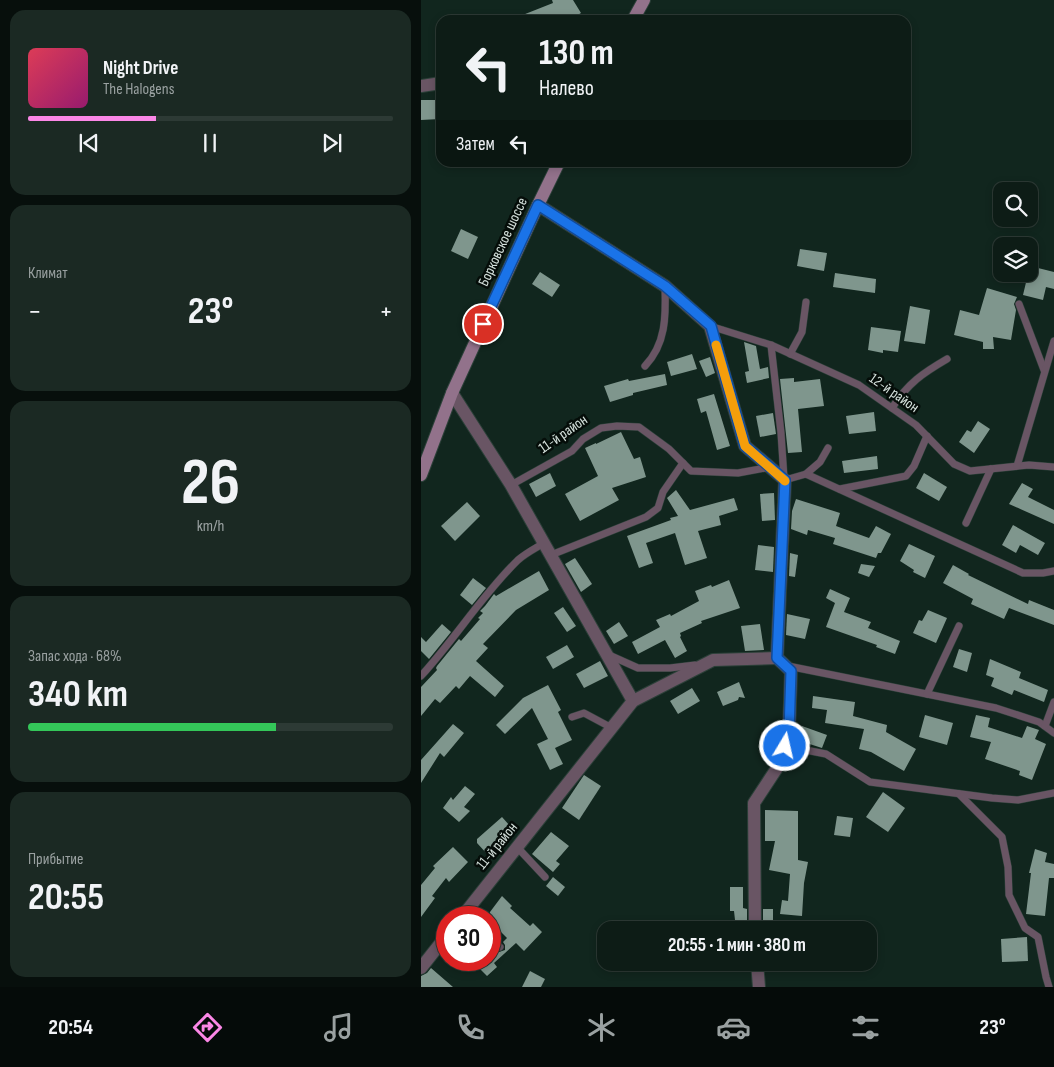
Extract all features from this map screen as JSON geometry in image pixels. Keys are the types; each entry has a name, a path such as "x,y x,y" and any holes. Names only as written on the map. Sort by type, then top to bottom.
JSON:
{"street":[{"path":"636,15 644,0"},
{"path":"421,86 436,84"},
{"name":"Борковское шоссе","path":"421,475 452,393 557,167"},
{"path":"538,205 665,286 711,326 745,446 785,479 781,662 791,671 789,732 781,762 754,803 755,921"},
{"path":"452,393 511,485 633,701"},
{"name":"11-й район","path":"470,906 633,701 713,660 781,662"},
{"path":"421,968 436,949"},
{"path":"758,971 759,987"}],"lane":[{"path":"645,366 655,356 662,340 666,311 665,286"},
{"path":"790,354 802,332 806,302"},
{"path":"1019,304 1045,370"},
{"name":"12-й район","path":"711,326 771,345 859,385 917,425 954,464 970,471 1029,465 1054,467"},
{"path":"771,345 785,479 807,474 820,462 828,448"},
{"path":"1017,466 1053,345"},
{"path":"892,408 903,391 947,359"},
{"name":"11-й район","path":"511,485 572,451 583,439 601,428 617,426 639,427 669,449 691,471 738,473 771,467"},
{"path":"840,489 906,476 914,466 927,436"},
{"path":"551,555 646,517 658,508 663,492 683,463"},
{"path":"966,523 991,469"},
{"path":"807,474 1023,573 1043,574 1054,571"},
{"path":"421,676 440,656 495,585 520,559 544,543"},
{"path":"927,694 959,626"},
{"path":"607,654 639,668 671,668 706,664"},
{"path":"781,662 996,708 1039,722 1054,733"},
{"path":"1045,726 1054,702"},
{"path":"572,717 584,713 611,728"},
{"path":"785,746 826,754 870,782 1019,800 1054,793"},
{"path":"959,794 1002,837 1008,867 1009,895 1025,928 1038,938 1049,987"},
{"path":"517,847 545,877"}],"building":[{"path":"552,0 573,0 581,13 578,15 523,15 553,3"},
{"path":"421,100 436,100 436,119 421,120"},
{"path":"461,229 478,237 468,259 451,251"},
{"path":"800,249 827,253 824,271 797,266"},
{"path":"1038,268 1054,272 1054,289 1046,287 1043,300 1023,295 1026,282 1038,282"},
{"path":"540,272 560,285 552,297 532,284"},
{"path":"835,273 876,279 875,293 833,287"},
{"path":"987,288 1017,297 1014,304 1016,310 1011,340 993,337 994,349 983,349 983,342 954,335 960,310 979,315"},
{"path":"910,306 930,310 925,344 904,341"},
{"path":"871,327 901,331 898,352 883,350 883,353 868,350"},
{"path":"744,342 756,346 760,369 768,367 769,378 747,383 745,372 749,371"},
{"path":"692,354 697,369 671,376 667,362"},
{"path":"710,357 715,373 706,377 699,361"},
{"path":"665,374 667,385 633,393 633,395 610,402 604,386 628,379 629,381"},
{"path":"794,378 794,382 820,379 824,406 798,409 802,452 788,453 780,379"},
{"path":"714,394 730,446 717,450 706,411 701,413 697,399"},
{"path":"874,412 876,431 849,434 846,416"},
{"path":"773,413 776,434 760,437 756,416"},
{"path":"978,421 990,429 974,453 959,442 967,430 971,432"},
{"path":"621,432 634,459 640,457 646,477 612,488 619,500 580,521 565,494 598,476 585,448"},
{"path":"877,456 878,469 844,473 842,461"},
{"path":"550,473 556,486 536,497 529,484"},
{"path":"924,473 947,487 939,501 916,488"},
{"path":"1022,483 1033,489 1028,497 1054,510 1054,524 1009,504"},
{"path":"676,490 690,510 734,498 738,510 719,516 721,525 698,531 707,558 685,565 675,533 646,543 653,563 639,568 627,536 678,516 667,498"},
{"path":"774,493 775,520 762,521 760,494"},
{"path":"796,499 840,513 836,526 869,538 876,526 891,534 881,553 878,553 876,558 833,544 835,538 808,530 807,535 791,529 792,511"},
{"path":"467,502 480,516 455,541 441,526"},
{"path":"1013,525 1045,543 1038,555 1020,545 1016,553 1002,545"},
{"path":"909,544 935,556 925,578 913,572 914,570 900,561"},
{"path":"758,545 774,547 773,572 755,570"},
{"path":"790,553 798,555 795,577 789,576"},
{"path":"575,558 592,584 581,592 565,564"},
{"path":"861,564 875,566 869,577 858,573"},
{"path":"953,565 968,575 1028,604 1029,600 1054,610 1054,625 1009,608 1004,619 971,604 973,599 943,583"},
{"path":"539,571 549,590 516,610 483,644 488,648 476,661 504,686 495,697 470,676 459,689 456,686 440,703 435,699 421,716 421,687 437,670 437,666 459,639 461,641 480,619 478,618 483,613 480,611 494,594 496,596"},
{"path":"473,578 486,588 472,605 460,595"},
{"path":"729,580 740,608 701,621 702,623 680,633 687,651 675,658 665,640 638,654 632,642 660,627 656,620 670,614 671,616 699,601 695,591"},
{"path":"830,589 850,598 844,612 871,622 868,628 900,641 895,654 876,647 877,645 826,627 835,603 826,598"},
{"path":"563,607 576,626 567,632 554,613"},
{"path":"928,610 947,618 936,643 913,633 919,620 922,621"},
{"path":"787,614 810,619 805,639 786,635"},
{"path":"619,622 628,636 614,644 606,631"},
{"path":"442,624 451,632 429,659 421,651 421,637 426,642"},
{"path":"760,624 764,650 745,651 741,626"},
{"path":"567,645 574,657 553,669 546,657"},
{"path":"959,649 972,653 967,672 953,667"},
{"path":"990,659 1021,672 1019,678 1048,690 1044,702 1014,690 1012,695 991,686 994,678 986,675"},
{"path":"600,661 608,676 584,688 576,674"},
{"path":"739,682 745,698 739,697 738,700 723,706 717,692"},
{"path":"548,685 561,710 558,712 572,740 555,748 563,764 550,770 537,744 548,739 532,708 505,734 496,725 523,698"},
{"path":"692,688 700,701 678,714 670,701"},
{"path":"813,696 855,702 853,716 887,725 886,732 916,749 904,771 871,752 859,749 864,729 825,723 827,710 812,708"},
{"path":"925,715 953,723 947,745 919,737"},
{"path":"976,715 990,718 988,727 1022,738 1027,726 1039,730 1035,739 1046,744 1032,780 1019,775 1020,771 985,759 991,742 970,737"},
{"path":"453,724 464,733 444,757 440,753 421,783 421,760"},
{"path":"802,726 827,735 822,748 797,740"},
{"path":"584,775 601,786 579,820 562,808"},
{"path":"465,786 475,794 464,807 470,811 459,822 443,808 451,797 453,800"},
{"path":"883,792 905,808 888,832 866,817"},
{"path":"765,810 798,811 798,860 808,862 804,883 802,916 780,914 782,900 788,901 790,874 769,870 775,841 765,841"},
{"path":"837,816 853,818 850,837 834,835"},
{"path":"502,817 511,827 497,840 501,844 488,855 477,843 477,839"},
{"path":"551,832 569,846 556,861 560,864 553,872 532,854"},
{"path":"453,847 468,862 449,882 446,878 432,896 435,898 421,917 421,885 435,868 433,866"},
{"path":"1035,849 1047,853 1045,862 1054,864 1054,878 1049,878 1045,916 1026,914 1031,873 1029,873"},
{"path":"553,877 565,887 558,896 546,886"},
{"path":"730,887 743,887 743,908 747,909 747,920 735,920 734,911 730,911"},
{"path":"502,896 512,906 510,908 530,926 533,923 542,932 524,951 516,943 501,957 501,951 505,950 503,942 507,938 501,932 501,906 494,906"},
{"path":"763,909 773,909 773,921 763,921"},
{"path":"1027,937 1028,961 1002,962 1001,939"},
{"path":"431,968 453,987 421,987 421,976"},
{"path":"482,971 493,971 487,976"},
{"path":"530,971 545,979 541,987 522,987"}],"slow traffic":[{"path":"716,345 745,446 785,481"}],"route":[{"path":"483,324 538,205 665,286 711,326 745,446 785,480 777,658 791,671 789,732 785,746"}]}
